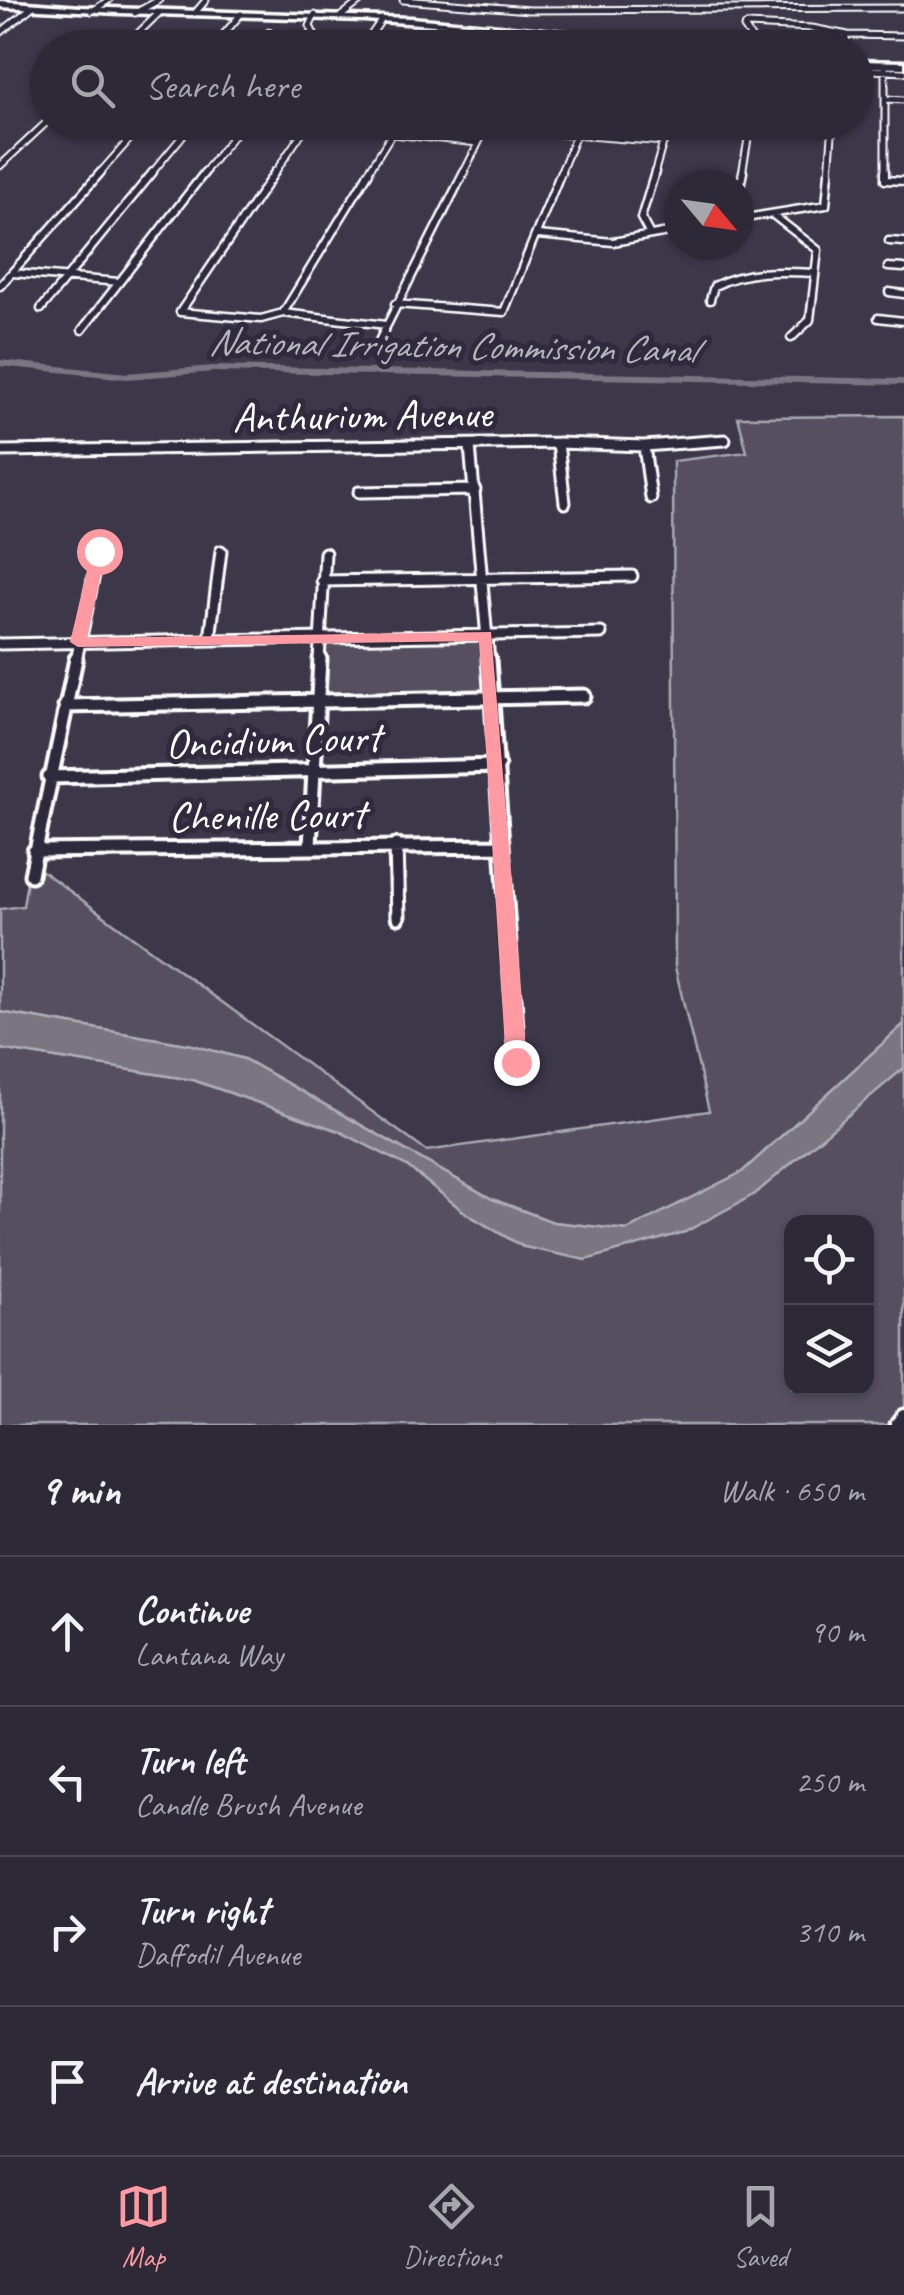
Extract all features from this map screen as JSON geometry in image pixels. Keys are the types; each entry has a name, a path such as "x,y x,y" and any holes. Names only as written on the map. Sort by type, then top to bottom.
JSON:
{"main road":[{"path":"15,3 135,13 341,16 519,30"},
{"path":"874,67 904,68"}],"street":[{"path":"92,11 109,0"},
{"path":"135,13 160,0"},
{"path":"194,13 206,0"},
{"path":"341,16 362,0"},
{"path":"404,0 530,10 904,8"},
{"path":"0,33 15,3"},
{"path":"143,30 160,13"},
{"path":"228,30 242,14"},
{"path":"312,30 315,15"},
{"path":"374,30 382,19"},
{"path":"746,30 747,25 824,30"},
{"path":"488,30 490,26"},
{"path":"874,35 904,36"},
{"path":"885,67 884,180 904,182"},
{"path":"886,98 904,100"},
{"path":"0,166 30,137"},
{"path":"0,286 130,140"},
{"path":"41,309 179,140"},
{"path":"82,330 230,140"},
{"path":"297,140 179,310 186,314 261,319 282,314 386,325"},
{"path":"282,314 388,140"},
{"path":"378,343 478,142 466,140"},
{"path":"395,304 504,312 574,140"},
{"path":"635,140 664,142 641,218 650,235"},
{"path":"743,170 748,140"},
{"path":"754,216 826,205 831,140"},
{"path":"773,215 818,250 810,320 791,338"},
{"path":"538,235 613,242 664,233"},
{"path":"890,241 904,242"},
{"path":"888,266 904,268"},
{"path":"710,300 714,286 738,274 758,270 813,273"},
{"path":"12,273 119,282"},
{"path":"888,292 904,294"},
{"path":"878,318 904,321"},
{"name":"Anthurium Avenue","path":"0,451 558,442 644,446 725,440"},
{"path":"558,442 565,503"},
{"path":"470,446 498,766 516,1062"},
{"path":"644,446 651,498"},
{"path":"359,492 476,490"},
{"path":"31,875 99,551"},
{"path":"210,639 221,551"},
{"path":"310,846 325,552"},
{"path":"322,581 632,576"},
{"path":"0,644 601,634"},
{"path":"65,706 584,696"},
{"name":"Oncidium Court","path":"49,778 498,766"},
{"path":"396,845 398,917"},
{"name":"Chenille Court","path":"34,851 501,846"},
{"path":"898,1425 904,1418"}],"shaded area":[{"path":"904,416 904,1024 742,1172 627,1230 553,1222 492,1199 244,1059 192,1045 0,1012 0,909 23,906 30,862 426,1151 709,1111 675,967 673,461 747,452 738,417"},
{"path":"489,637 494,696 324,697 326,640"},
{"path":"0,1012 192,1045 244,1059 492,1199 553,1222 627,1230 742,1172 904,1024 904,1068 755,1194 685,1232 586,1260 524,1247 467,1214 407,1166 339,1131 193,1080 0,1049"},
{"path":"0,1049 193,1080 339,1131 407,1166 467,1214 523,1247 685,1232 904,1068 904,1425 0,1425"}],"waterway":[{"name":"National Irrigation Commission Canal","path":"0,363 127,376 213,369 904,382"}],"route":[{"path":"99,551 78,642 486,636 516,1062"}]}
